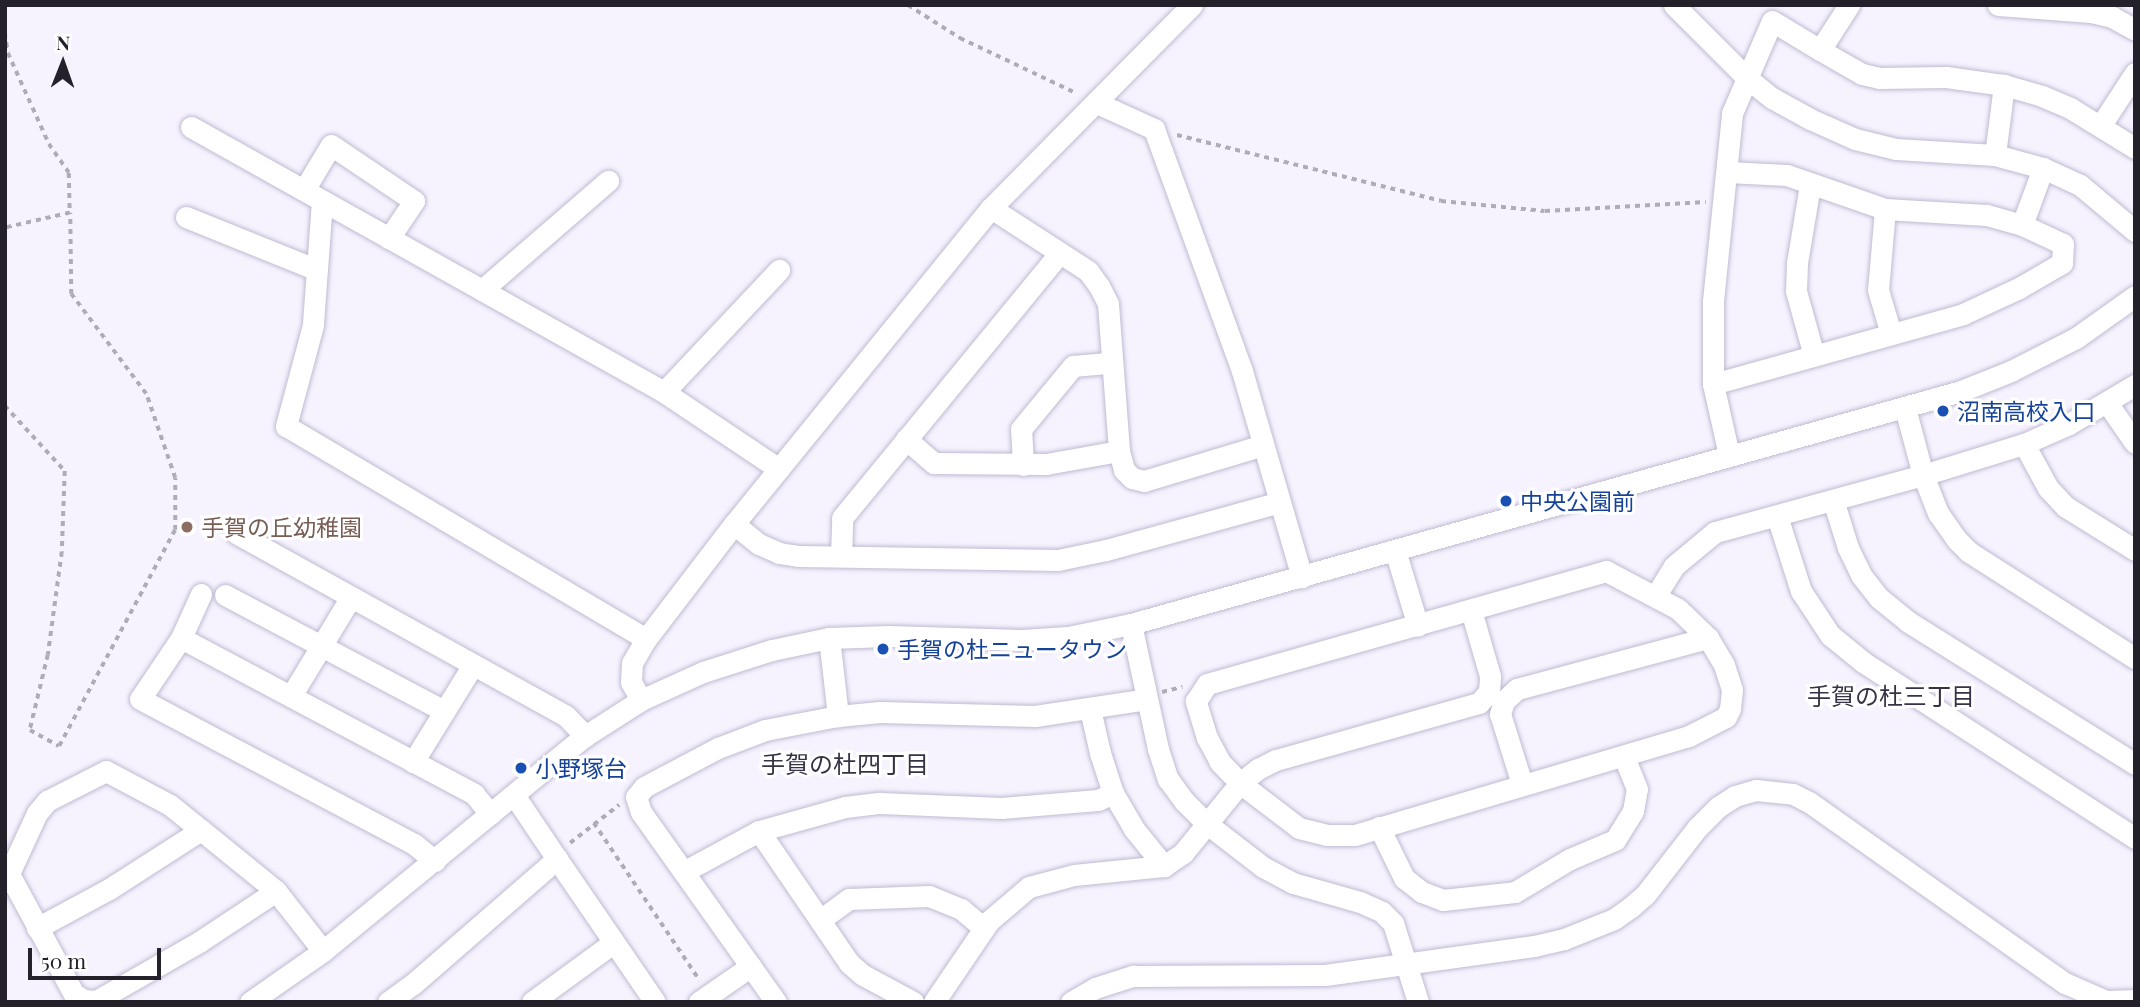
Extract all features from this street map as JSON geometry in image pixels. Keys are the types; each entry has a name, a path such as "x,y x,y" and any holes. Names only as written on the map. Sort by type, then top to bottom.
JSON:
{"street":[{"path":"641,700 630,673 646,639 734,523 991,208 1192,5"},
{"path":"1674,5 1747,78 1781,103 1855,139 1896,149 1941,154 1996,155 2043,168 2080,185 2135,231"},
{"path":"1820,50 1849,5"},
{"path":"1998,5 2091,12 2112,17 2135,30"},
{"path":"1730,455 1713,384 1713,301 1732,113 1776,13 1820,50 1862,74 1879,78 1946,77 2004,85 2070,108 2135,148"},
{"path":"2101,125 2135,73"},
{"path":"1996,155 2004,85"},
{"path":"1097,103 1154,129 1242,371 1302,577"},
{"path":"191,127 664,392 779,468"},
{"path":"389,238 414,201 331,145 313,196 317,270 313,325 286,426 646,639"},
{"path":"2022,225 2043,168"},
{"path":"1713,384 1963,314 2020,288 2062,263 2063,244 2022,225 1986,215 1885,209 1787,175 1727,172"},
{"path":"482,290 608,181"},
{"path":"1810,185 1797,263 1796,290 1814,356"},
{"path":"991,208 1088,271 1108,304 1110,363 1119,451 1124,470 1132,478 1144,481 1264,445"},
{"path":"1885,209 1878,290 1891,334"},
{"path":"186,217 317,270"},
{"path":"841,556 842,518 1060,253"},
{"path":"664,392 779,270"},
{"path":"250,1002 323,951 585,736 641,700 732,661 829,638 874,636 1023,640 1068,637 1131,624 1905,408 2011,371 2076,338 2135,296"},
{"path":"1023,465 1021,429 1073,366 1110,363"},
{"path":"1656,595 1674,566 1715,532 1923,475 2024,444 2108,404 2135,385"},
{"path":"2108,404 2135,443"},
{"path":"1905,408 1923,475 1938,513 1969,552 2135,658"},
{"path":"906,439 934,463 1023,465 1068,461 1119,451"},
{"path":"2024,444 2037,471 2066,507 2135,550"},
{"path":"1833,500 1848,548 1861,575 1879,598 1907,621 2135,764"},
{"path":"734,523 759,544 779,553 1058,560 1106,550 1280,502"},
{"path":"1777,516 1801,591 1830,635 1863,662 2135,838"},
{"path":"236,534 566,716 585,736"},
{"path":"1395,550 1418,626"},
{"path":"1606,571 1656,595 1695,622 1724,665 1732,690 1730,709 1726,717 1689,736 1355,835 1327,835 1299,828 1240,783 1220,762 1207,738 1196,701 1199,692 1207,684 1606,571"},
{"path":"201,594 181,638 140,699 414,844 435,861"},
{"path":"225,595 444,711"},
{"path":"291,696 351,597"},
{"path":"934,1002 984,928 1028,887 1074,875 1164,866 1183,853 1240,783 1276,760 1479,703 1489,692 1490,676 1471,610"},
{"path":"1131,624 1145,670 1147,699 1168,779 1206,823 1263,867 1293,883 1360,902 1382,912 1394,923 1418,1002"},
{"path":"181,638 474,794 490,814"},
{"path":"829,638 838,716"},
{"path":"1522,784 1500,714 1504,701 1517,689 1708,638"},
{"path":"413,762 472,664"},
{"path":"775,1002 641,812 636,797 644,787 718,748 765,730 838,716 880,712 1035,716 1147,699"},
{"path":"1090,709 1100,754 1113,793 1134,828 1164,866"},
{"path":"1379,827 1404,878 1423,892 1443,900 1515,892 1570,859 1615,840 1633,811 1637,789 1624,756"},
{"path":"276,891 198,942 96,1001 84,1000 74,994 7,878 37,813 47,801 106,771 170,806 276,891 323,951"},
{"path":"1071,1002 1115,981 1154,974 1325,975 1408,965 1564,939 1614,919 1645,895 1697,828 1718,807 1735,796 1755,790 1778,791 1809,802 2064,983 2106,1001 2135,1000"},
{"path":"685,871 759,831 845,807 880,803 1001,807 1098,800 1113,793"},
{"path":"514,794 655,1002"},
{"path":"37,928 109,889 201,830"},
{"path":"759,831 849,963 863,975 913,1002"},
{"path":"388,1002 413,984 557,859"},
{"path":"820,920 849,899 929,896 961,909 984,928"},
{"path":"532,1002 613,943"},
{"path":"704,998 751,966"}],"path":[{"path":"908,5 960,38 1097,103"},
{"path":"5,33 8,53 49,144 69,173 72,294 146,394 176,478 175,530 59,746 30,730 48,655 62,552 65,471 5,406"},
{"path":"1154,129 1441,201 1545,211 1724,200"},
{"path":"5,228 70,213"},
{"path":"1147,699 1189,685 1199,692"},
{"path":"557,859 563,849 594,823 627,799 636,797"},
{"path":"594,823 704,998"}],"place":[{"name":"沼南高校入口","path":"1943,411"},
{"name":"中央公園前","path":"1506,501"},
{"name":"手賀の丘幼稚園","path":"187,527"},
{"name":"手賀の杜ニュータウン","path":"883,649"},
{"name":"小野塚台","path":"521,768"}],"district":[{"name":"手賀の杜三丁目","path":"1891,696"},
{"name":"手賀の杜四丁目","path":"845,764"}]}
